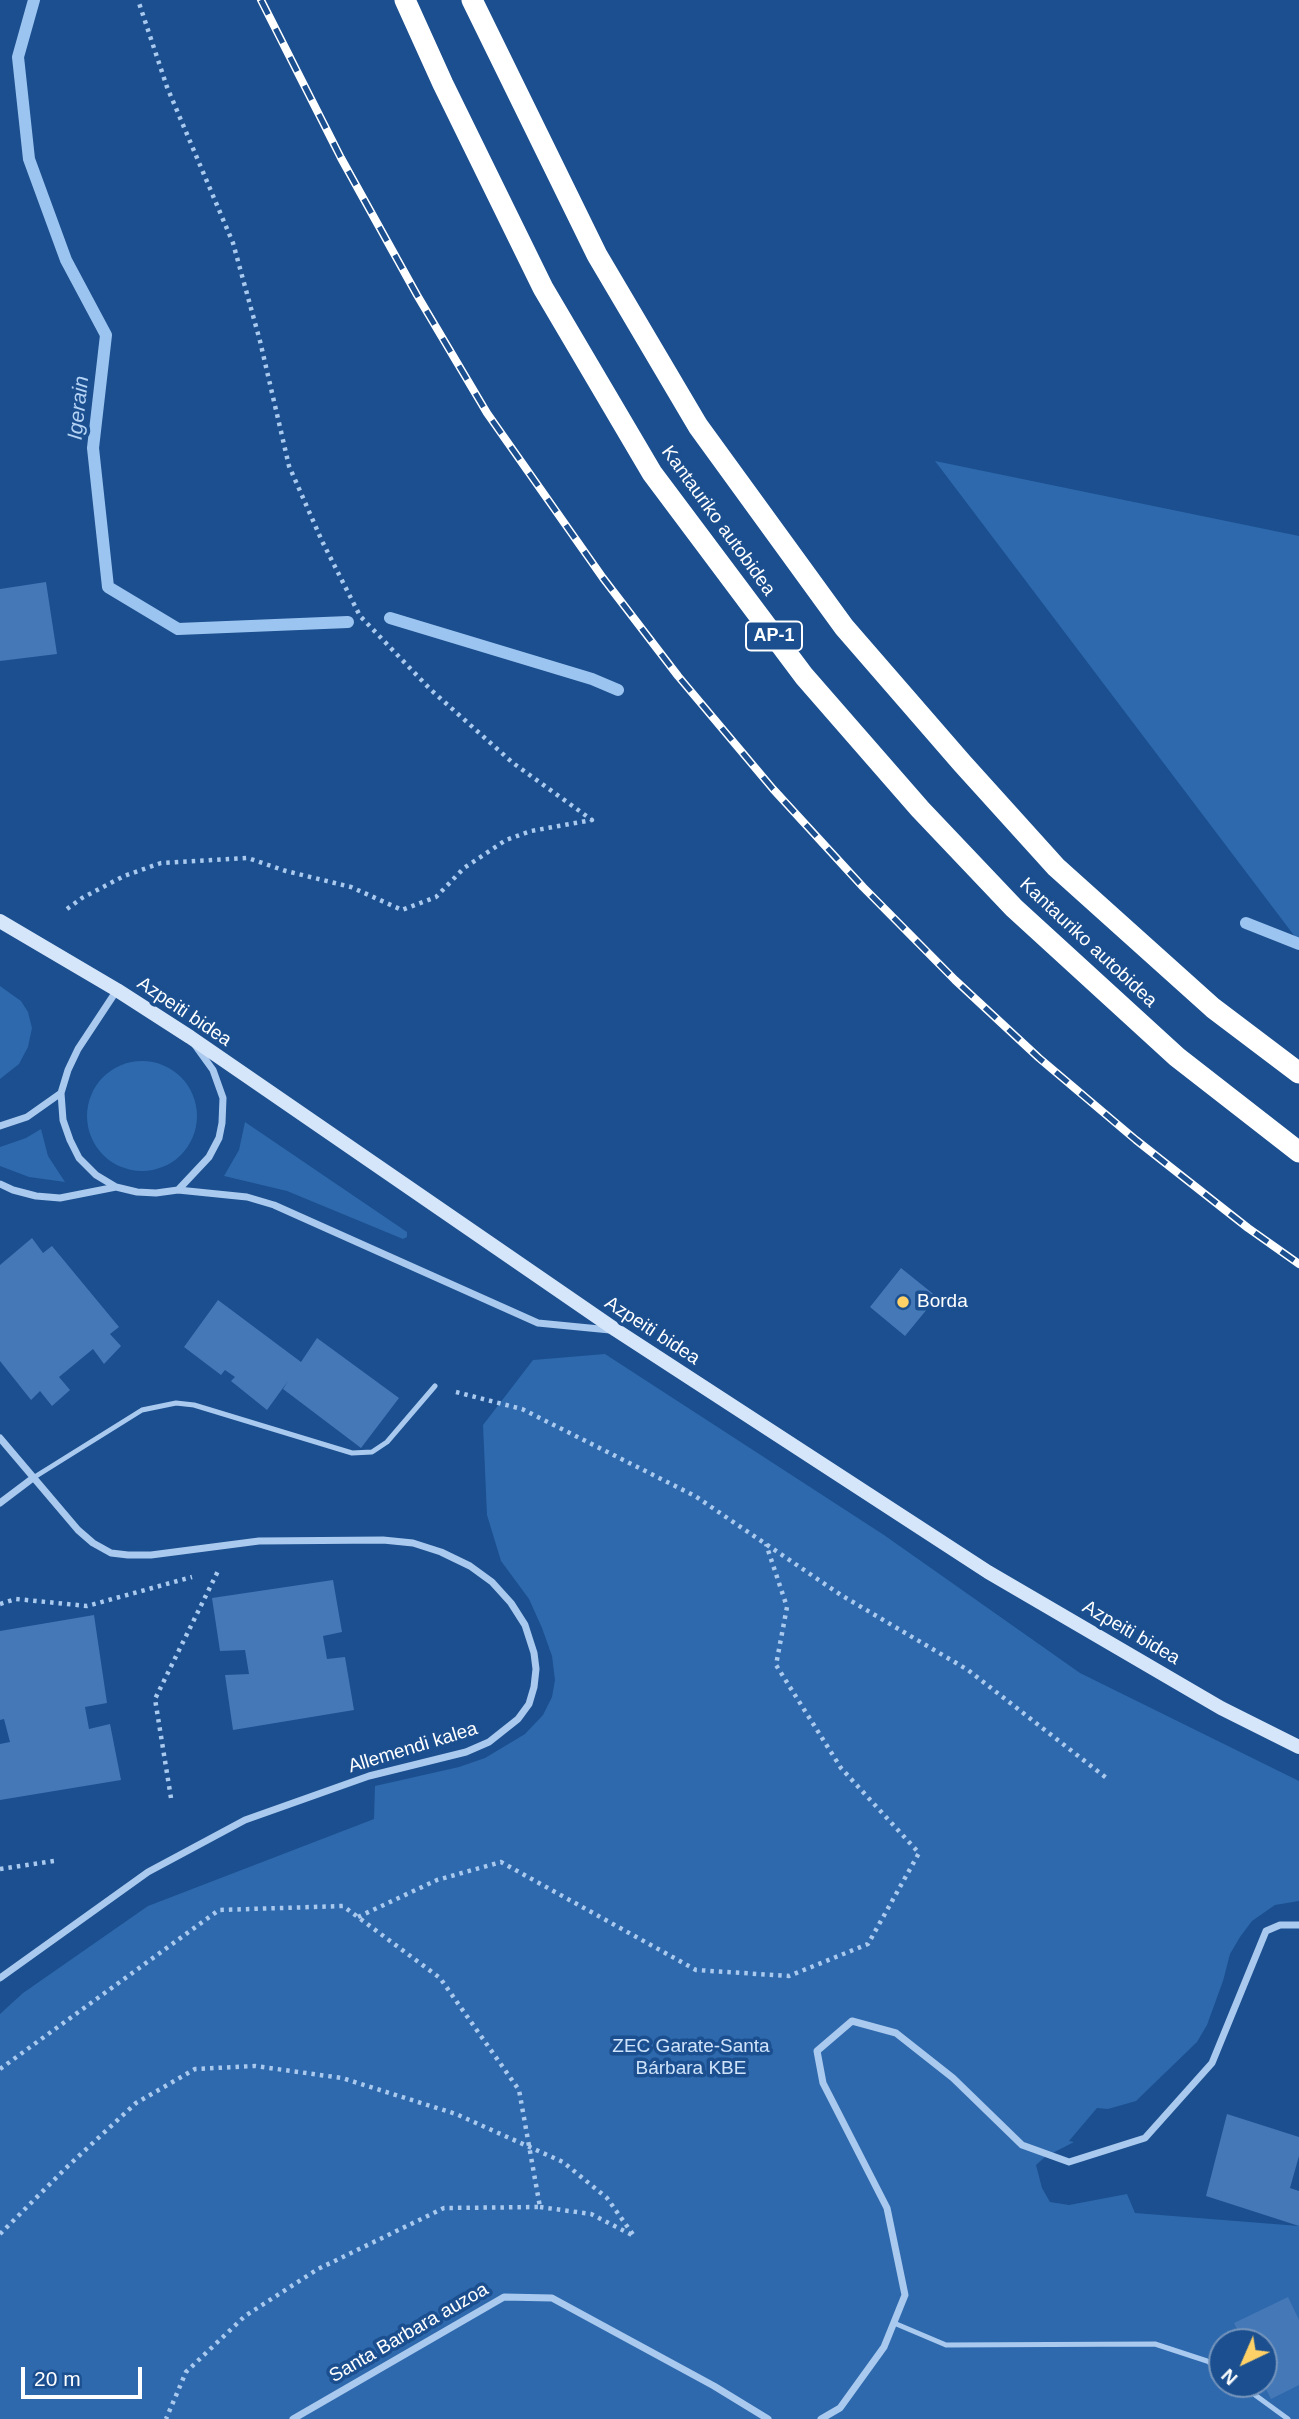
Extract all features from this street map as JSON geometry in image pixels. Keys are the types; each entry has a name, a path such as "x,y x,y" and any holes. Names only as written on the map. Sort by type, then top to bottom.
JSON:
{"highway":[{"name":"Kantauriko autobidea","path":"405,0 543,288 652,473 804,676 920,809 1014,908 1177,1057 1299,1152"},
{"name":"Kantauriko autobidea","path":"472,0 597,255 691,415 844,627 1056,867 1213,1008 1299,1073"}],"main road":[{"name":"Azpeiti bidea","path":"0,921 117,990 190,1038 616,1330 988,1572 1221,1708 1299,1747"}],"street":[{"path":"117,990 78,1049 61,1093 63,1120 69,1140 79,1158 96,1175 116,1187 138,1192 178,1190 247,1197 274,1205 538,1323 616,1330"},
{"path":"178,1190 209,1157 219,1138 222,1123 223,1098 213,1070 190,1038"},
{"path":"0,1126 27,1117 61,1093"},
{"path":"0,1184 36,1196 60,1198 116,1187"},
{"name":"Allemendi kalea","path":"0,1438 78,1530 111,1553 150,1555 259,1541 383,1541 412,1543 440,1552 470,1566 492,1582 510,1602 525,1625 536,1669 529,1704 518,1719 489,1742 466,1752 369,1776 244,1820 148,1872 0,1978"},
{"path":"0,1503 33,1478"},
{"path":"821,2419 840,2408 884,2347 905,2295 887,2208 823,2083 817,2051 852,2021 896,2034 953,2078 1022,2145 1069,2162 1145,2138 1212,2063 1266,1931 1280,1925 1299,1925"},
{"name":"Santa Barbara auzoa","path":"293,2419 503,2297 552,2298 714,2386 768,2419"}],"lane":[{"path":"33,1478 142,1410 176,1403 194,1405 352,1453 372,1452 387,1442 435,1386"},
{"path":"894,2323 946,2345 1155,2344 1208,2362"},
{"path":"1259,2398 1288,2419"}],"path":[{"path":"67,909 124,876 161,863 248,858 286,871 351,887 402,910 436,897 464,868 506,840 531,831 592,820 513,762 431,691 360,617 289,466 260,341 233,243 167,87 138,0"},
{"path":"435,1386 522,1409 695,1496 841,1595 968,1671 1109,1780"},
{"path":"358,1917 437,1880 501,1862 696,1970 789,1976 869,1944 919,1853 841,1768 776,1665 788,1607 766,1544"},
{"path":"171,1798 155,1699 219,1568 208,1572"},
{"path":"0,1604 16,1599 87,1606 196,1576"},
{"path":"0,1869 54,1861"},
{"path":"0,2069 219,1910 343,1906 440,1978 519,2090 540,2207"},
{"path":"0,2234 68,2165 136,2103 195,2069 255,2066 342,2078 456,2113 563,2162 607,2198 634,2236 591,2214 540,2207 444,2208 318,2269 245,2316 186,2372 166,2419"}],"green space":[{"path":"935,461 1299,536 1299,942"},
{"path":"0,986 21,1001 28,1012 32,1028 28,1047 19,1064 0,1079"},
{"path":"142,1061 163,1065 181,1077 193,1095 197,1116 193,1137 181,1155 163,1167 142,1171 121,1167 103,1155 91,1137 87,1116 91,1095 103,1077 121,1065"},
{"path":"245,1122 407,1232 407,1237 403,1239 287,1191 224,1176 239,1150"},
{"path":"41,1129 48,1156 65,1182 29,1177 0,1166 0,1147 26,1138"},
{"name":"ZEC Garate-Santa Bárbara KBE","path":"605,1354 884,1535 1080,1673 1299,1781 1299,1901 1275,1905 1252,1921 1240,1937 1230,1954 1207,2025 1197,2042 1136,2101 1108,2109 1097,2108 1069,2141 1074,2142 1045,2157 1036,2165 1042,2188 1050,2202 1069,2205 1127,2194 1135,2213 1299,2226 1299,2419 0,2419 0,2014 23,1993 148,1906 374,1819 375,1786 459,1767 485,1758 525,1734 543,1715 552,1697 555,1680 552,1656 542,1628 529,1599 501,1561 487,1515 483,1425 533,1360"}],"building":[{"path":"46,582 57,654 0,661 0,589"},
{"path":"32,1238 43,1253 52,1246 119,1327 110,1334 121,1346 104,1364 93,1349 59,1377 70,1390 52,1406 40,1391 31,1400 0,1361 0,1265"},
{"name":"Borda","path":"901,1268 937,1297 905,1336 870,1307"},
{"path":"218,1300 301,1362 317,1338 399,1398 361,1448 283,1389 288,1381 267,1410 231,1381 235,1377 225,1370 221,1375 184,1347"},
{"path":"333,1580 342,1632 323,1636 327,1659 345,1657 354,1710 233,1730 225,1675 249,1674 245,1650 220,1651 212,1598"},
{"path":"94,1615 107,1703 85,1707 89,1729 110,1724 121,1780 0,1800 0,1744 10,1742 4,1719 0,1720 0,1631"},
{"path":"1227,2114 1299,2137 1299,2156 1290,2188 1299,2191 1299,2226 1206,2196"},
{"path":"1288,2297 1299,2320 1299,2385 1278,2396 1278,2328 1236,2328 1234,2323"}],"waterway":[{"name":"Igerain","path":"34,0 18,57 29,159 66,260 106,335 93,448 108,587 178,629 348,622"},
{"name":"Igerain","path":"390,618 592,679 618,690"},
{"name":"Igerain","path":"1246,923 1299,944"}],"railway":[{"path":"261,0 341,158 417,295 487,413 603,578 678,676 773,789 863,887 955,980 1039,1058 1136,1140 1248,1228 1299,1264"}],"place":[{"name":"Borda","path":"903,1302"}]}
